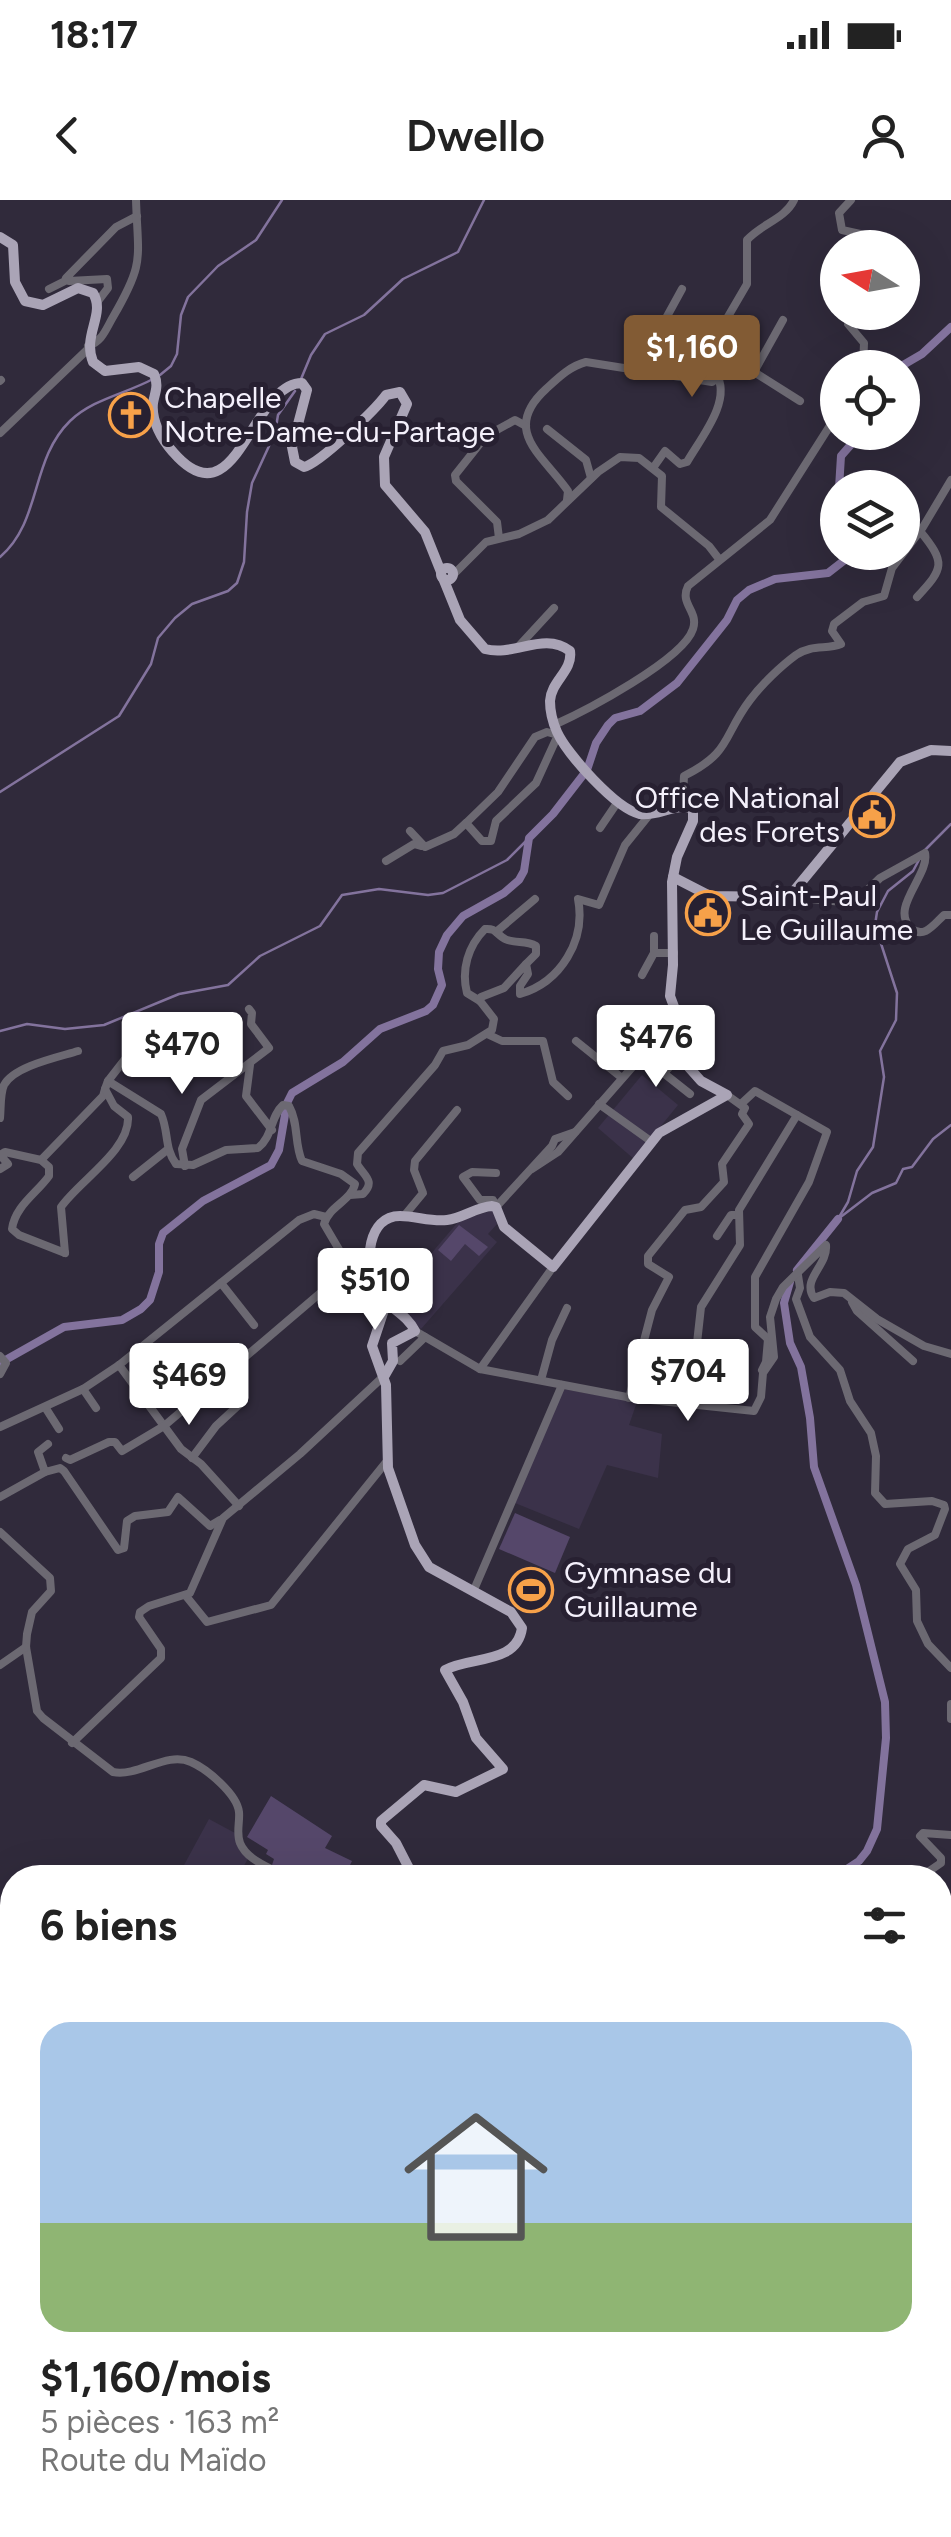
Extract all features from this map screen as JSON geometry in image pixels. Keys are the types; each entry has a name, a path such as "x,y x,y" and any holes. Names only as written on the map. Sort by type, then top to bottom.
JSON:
{"main road":[{"path":"0,237 13,245 15,282 26,301 43,305 78,288 90,290 98,301 88,348 93,362 101,370 139,367 156,380 153,410 167,445 183,462 210,472 224,468 232,462 256,420 292,383 302,383 306,390 292,447 295,462 304,467 370,415 386,395 400,392 408,404 384,457 385,485 425,532 447,573 460,620 478,644 494,652 549,642 570,652 570,664 551,692 550,704 556,730 574,756 626,809 651,814 681,807 693,809 693,821 672,877 674,953 670,996 681,1031 683,1060 702,1080 727,1095"},
{"path":"672,877 710,896 788,898 900,762 932,750 951,751"},
{"path":"385,1375 392,1361 392,1343 420,1334 398,1310 386,1304 374,1285 370,1252 374,1232 390,1218 449,1220 485,1206 496,1207 504,1227 553,1266 666,1128 727,1095"},
{"path":"386,1304 372,1346 385,1375 388,1461 423,1560 435,1572 511,1612 519,1620 521,1635 503,1654 448,1667 445,1673 463,1702 476,1738 503,1769 456,1792 424,1785 380,1820 380,1826 396,1843 407,1865"}],"street":[{"path":"0,433 104,334 135,280 140,256 136,200"},
{"path":"567,500 563,484 534,452 526,426 535,400 575,365 591,362 708,383 716,378 720,332 747,284 747,240 789,210 794,200"},
{"path":"842,230 839,213 851,200"},
{"path":"49,288 65,280 116,227 136,216"},
{"path":"65,280 107,279 108,288 98,301"},
{"path":"638,371 682,290"},
{"path":"754,372 784,320"},
{"path":"717,345 800,401"},
{"path":"653,468 665,450 680,464 686,462 720,400 722,386 716,374"},
{"path":"499,538 497,522 456,481 455,475 486,436 516,420 526,426"},
{"path":"547,429 586,460 591,478"},
{"path":"386,861 414,844 426,847 454,834 498,792 535,737 556,730 680,647 695,619 684,595 698,576 770,520 820,441"},
{"path":"447,573 486,542 532,529 548,520 591,478 620,457 639,458 653,468 663,480 661,507 710,546 719,559"},
{"path":"917,597 938,574 940,565 920,531 951,480"},
{"path":"526,964 528,974 520,994 552,978 562,966 582,922 578,899 599,905 625,846 652,808 683,794 684,776 705,766 719,752 750,700 784,666 808,648 841,644 832,630 834,624 862,602 884,596 891,570"},
{"path":"515,650 554,608"},
{"path":"466,823 482,842 491,841 496,821 536,783 556,730"},
{"path":"600,828 617,802"},
{"path":"410,831 421,846"},
{"path":"788,898 854,903 880,878 925,853 926,864 907,901 905,920 918,932 927,931 944,915 951,916"},
{"path":"496,932 536,899"},
{"path":"350,1195 363,1194 370,1186 357,1164 358,1153 436,1065 443,1051 468,1045 492,1030 494,1019 467,994 469,950 489,927 510,941 526,941 536,946 536,954 511,983 486,994 480,1002"},
{"path":"642,974 654,953 654,936"},
{"path":"654,953 674,953"},
{"path":"185,1166 182,1149 201,1100 269,1048 251,1024 249,1009"},
{"path":"681,1031 670,1029 644,1011 633,1012 620,1032 642,1056 690,1094"},
{"path":"41,1160 103,1096 136,1045 186,1030 191,1046 168,1065"},
{"path":"488,1034 502,1040 543,1041 553,1082 568,1096"},
{"path":"576,1041 622,1078"},
{"path":"0,1118 1,1092 10,1078 42,1060 78,1051"},
{"path":"496,1173 472,1172 463,1177 480,1200 493,1200 496,1207 555,1139 575,1132 642,1056"},
{"path":"664,1073 674,1062 683,1060"},
{"path":"250,1065 246,1096 272,1130"},
{"path":"107,1085 161,1114 166,1150 176,1164 185,1166 226,1150 258,1148 272,1130 280,1106 292,1108 302,1161 352,1180 355,1186 326,1217 325,1227 352,1266 374,1285"},
{"path":"0,1169 8,1164 0,1155 4,1152 41,1160 48,1167 49,1176 12,1221 12,1229 66,1253 61,1208 126,1134 128,1117 114,1106 107,1085"},
{"path":"400,1361 420,1334 480,1369 633,1398 754,1412 759,1407 768,1339 755,1327 754,1281 809,1182 826,1132 756,1090 741,1104"},
{"path":"633,1398 652,1310 669,1277 648,1264 648,1256 685,1210 701,1207 724,1182 722,1164 749,1124 741,1104 727,1095"},
{"path":"600,1104 652,1142"},
{"path":"404,1216 423,1193 414,1170 415,1160 457,1110"},
{"path":"690,1406 698,1316 740,1244 738,1214 797,1115"},
{"path":"133,1177 166,1150"},
{"path":"0,1427 83,1389 143,1347 300,1220 314,1214 326,1217"},
{"path":"717,1236 732,1214 738,1214"},
{"path":"760,1380 774,1357 770,1317 782,1287 826,1246 824,1263 811,1279 814,1298 835,1291 852,1298 912,1339 951,1354"},
{"path":"66,1458 70,1460 111,1442 122,1451 164,1426 352,1266"},
{"path":"480,1369 553,1266"},
{"path":"708,1270 720,1277"},
{"path":"796,1276 800,1288 796,1300 810,1337 840,1370 850,1401 872,1434 879,1500 885,1504 932,1502 946,1509 935,1535 908,1549 900,1564 916,1590 917,1621 928,1644 951,1668"},
{"path":"220,1284 254,1325"},
{"path":"852,1298 857,1311 912,1360"},
{"path":"540,1380 567,1308"},
{"path":"680,1343 697,1346"},
{"path":"143,1347 158,1367"},
{"path":"0,1356 6,1363 0,1374"},
{"path":"119,1364 181,1449 239,1506"},
{"path":"0,1498 45,1472 60,1468 118,1550 124,1548 128,1521 134,1516 168,1512 178,1497 210,1526 239,1506 385,1375"},
{"path":"474,1592 562,1385"},
{"path":"83,1389 96,1408"},
{"path":"192,1458 216,1426 242,1402"},
{"path":"45,1407 59,1428"},
{"path":"45,1472 38,1452 48,1444"},
{"path":"186,1596 206,1622 272,1605 388,1461"},
{"path":"72,1743 161,1658 160,1648 139,1618 140,1612 186,1596 223,1518"},
{"path":"0,1532 50,1578 51,1591 29,1618 26,1648 38,1711 72,1743 118,1773 176,1760 192,1762 233,1796 243,1848 265,1865"},
{"path":"0,1664 26,1648"},
{"path":"951,1704 951,1718"},
{"path":"938,1865 941,1858 920,1836 951,1835"}],"shaded area":[{"path":"642,1075 678,1105 634,1159 598,1128"},
{"path":"493,1210 497,1224 488,1234 497,1242 421,1329 381,1291 388,1282 399,1291 459,1221"},
{"path":"459,1225 488,1247 479,1256 465,1244 451,1261 438,1250"},
{"path":"563,1389 637,1402 629,1425 662,1434 658,1478 607,1465 579,1529 515,1503"},
{"path":"515,1513 570,1537 555,1573 499,1549"},
{"path":"271,1796 332,1836 325,1848 352,1861 350,1865 272,1865 274,1859 266,1854 268,1850 247,1837"},
{"path":"209,1819 235,1833 239,1850 248,1859 244,1865 184,1865"}],"waterway":[{"path":"160,375 177,354 181,315 188,297 218,266 256,240 282,200"},
{"path":"301,379 325,334 364,315 403,279 458,252 484,200"},
{"path":"920,355 951,327"},
{"path":"0,557 23,526 48,454 70,421 99,402 153,379"},
{"path":"0,792 119,716 151,664 158,638 175,618 192,604 228,591 237,583 244,562 252,483 275,433 278,415 295,391"},
{"path":"840,470 841,456 846,450"},
{"path":"0,1363 64,1327 122,1320 141,1309 150,1300 159,1272 163,1233 203,1201 271,1165 279,1150 292,1093 343,1062 380,1029 433,1005 442,985 439,952 447,935 463,916 519,880 529,838 587,770 596,743 608,725 615,718 640,711 677,683 727,620 737,600 749,590 775,579 832,570"},
{"path":"924,851 951,824"},
{"path":"0,1031 27,1024 65,1029 104,1025 179,994 228,985 260,956 320,926 342,895 379,889 443,893 507,860 529,838"},
{"path":"838,1219 848,1202 857,1171 873,1147 884,1077 880,1051 896,1020 897,993 875,925 877,912 888,891 913,871 920,858"},
{"path":"838,1219 872,1193 896,1183 903,1169 912,1167 933,1139 951,1125"},
{"path":"797,1270 838,1219"},
{"path":"790,1282 784,1303 790,1343 801,1367 814,1467 856,1585 885,1702 886,1738 877,1829 867,1851 853,1865"}],"place":[{"name":"Chapelle Notre-Dame-du-Partage","path":"131,415"},
{"name":"Office National des Forets","path":"872,815"},
{"name":"Saint-Paul Le Guillaume","path":"708,913"},
{"name":"Gymnase du Guillaume","path":"531,1590"}]}
